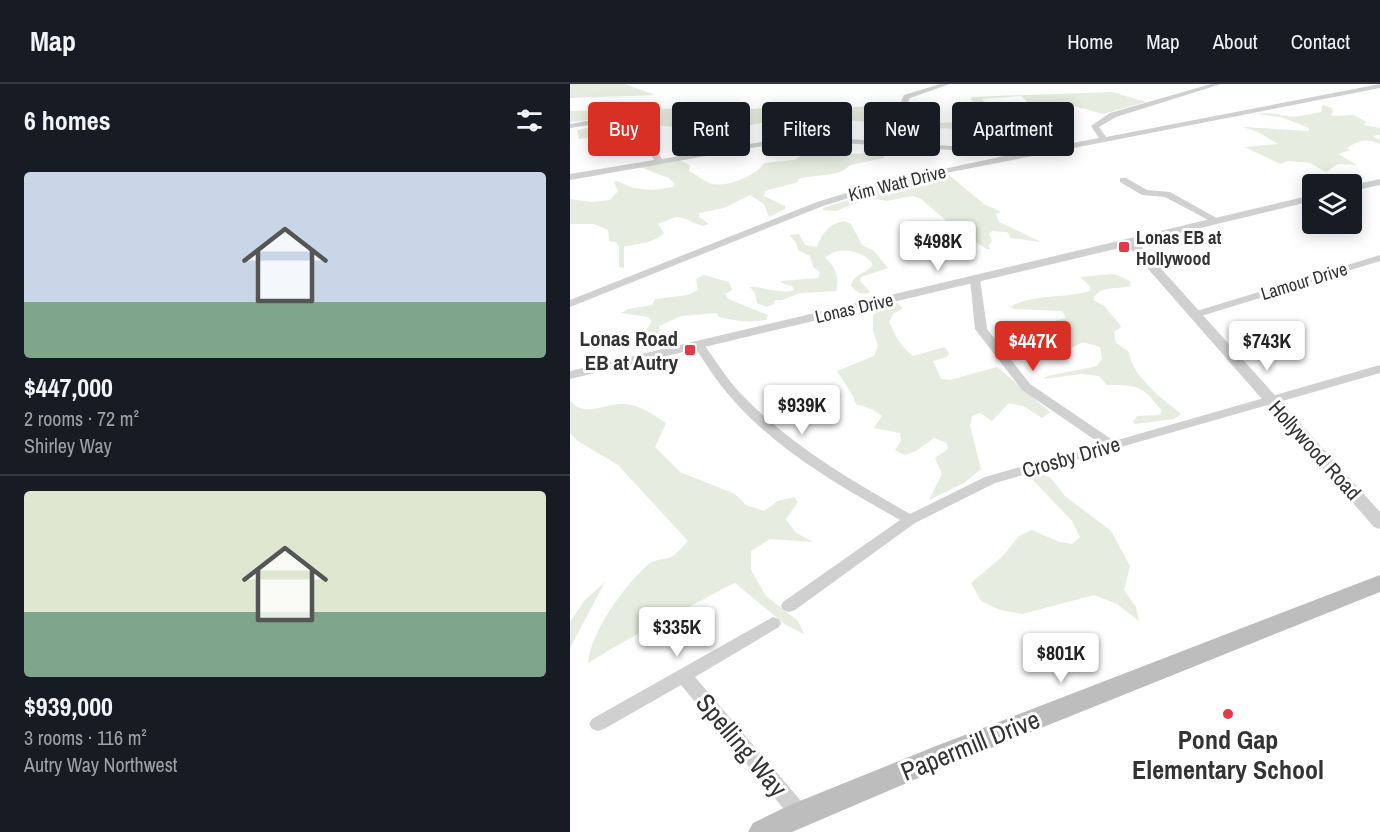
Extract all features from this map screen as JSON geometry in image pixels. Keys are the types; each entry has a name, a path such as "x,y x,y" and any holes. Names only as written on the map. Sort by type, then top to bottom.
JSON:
{"main road":[{"name":"Papermill Drive","path":"763,832 800,814 1188,657 1380,583"}],"street":[{"path":"905,102 907,97 947,84"},
{"path":"1104,140 1095,126 1113,115 1218,84"},
{"name":"Kim Watt Drive","path":"1074,146 1380,86"},
{"path":"1358,90 1369,94"},
{"path":"570,126 586,123"},
{"path":"570,176 796,138 864,142"},
{"path":"656,156 659,161"},
{"name":"Kim Watt Drive","path":"570,304 820,204 882,185 1020,156"},
{"path":"1124,180 1145,193 1167,194 1217,221"},
{"path":"1362,186 1380,182"},
{"name":"Lonas Drive","path":"570,375 1302,200"},
{"name":"Hollywood Road","path":"1131,242 1380,523"},
{"name":"Lamour Drive","path":"1194,315 1380,258"},
{"path":"975,279 981,329 1026,387 1113,446"},
{"path":"699,345 736,396 763,424 829,475 910,520"},
{"name":"Crosby Drive","path":"789,606 910,520 990,480 1271,402 1380,369"},
{"path":"598,724 773,623"},
{"name":"Spelling Way","path":"683,675 800,814"}],"shaded area":[{"path":"570,84 625,84 655,95 570,98"},
{"path":"1112,92 1146,102 1103,114 1074,106 1074,102 1028,102 1021,96 982,99 985,102 974,102 971,100 972,97"},
{"path":"1323,105 1331,108 1332,116 1354,115 1366,122 1364,125 1380,128 1380,135 1372,136 1380,140 1380,144 1371,141 1355,143 1347,148 1350,150 1338,154 1357,165 1338,164 1326,172 1310,163 1288,161 1280,164 1245,147 1278,144 1258,132 1243,127 1309,131 1309,128 1281,117 1257,114 1299,116 1321,112"},
{"path":"864,106 864,122 852,121 852,107"},
{"path":"762,108 762,123 750,125 750,109"},
{"path":"660,109 672,109 672,127 660,126"},
{"path":"570,111 588,111 588,121 570,122"},
{"path":"952,122 952,129 940,128 940,123"},
{"path":"588,128 588,138 579,139 577,130"},
{"path":"864,153 864,156 884,156 884,158 850,165 833,174 805,177 798,179 798,182 765,191 764,196 785,206 785,209 769,217 764,204 750,195 724,208 699,213 699,217 709,224 703,226 678,217 658,224 664,233 660,237 624,247 624,268 619,267 619,247 616,242 609,241 608,230 594,224 570,224 570,199 591,202 610,200 618,191 614,182 617,181 633,188 652,190 673,187 675,184 669,178 640,167 678,160 690,165 689,171 706,182 723,184 747,177 764,163 794,160 800,156 852,156 852,154"},
{"path":"943,174 949,175 984,204 1001,212 996,214 999,222 1041,242 1011,238 1007,232 992,231 989,234 992,241 988,246 991,249 987,249 961,233 921,199 913,196 887,201 869,198 836,211 823,210 823,208 895,185"},
{"path":"844,221 851,224 862,245 874,251 888,268 861,277 860,281 870,292 859,293 851,286 857,276 873,265 864,256 843,251 830,254 825,258 832,264 836,273 836,291 800,293 782,300 775,300 774,304 766,307 757,303 755,293 750,287 789,291 794,290 792,286 780,281 818,278 820,272 813,267 810,256 798,250 796,242 789,235 799,234 805,245 817,247 827,230 834,224"},
{"path":"1114,274 1130,281 1130,286 1103,290 1095,295 1093,300 1106,307 1121,327 1114,332 1116,343 1129,352 1131,361 1142,379 1181,414 1174,419 1135,424 1133,422 1137,416 1160,415 1162,411 1144,391 1133,386 1107,385 1099,376 1081,374 1043,379 1097,366 1102,359 1100,347 1083,342 1063,352 1049,353 1055,348 1046,323 1066,318 1062,311 1010,307 1039,298 1090,291 1090,286 1080,277"},
{"path":"704,275 729,282 732,290 725,294 728,299 768,315 766,320 737,320 719,317 717,313 681,316 659,326 660,334 651,336 646,331 652,321 648,317 621,313 628,309 652,305 655,299 688,295 698,290 696,279"},
{"path":"897,303 903,308 893,314 889,322 899,341 909,353 913,356 945,347 949,353 947,357 933,361 941,379 950,380 997,367 1050,412 1042,418 1025,407 1009,403 992,421 980,413 972,416 970,426 981,469 964,483 929,500 942,474 935,458 948,449 947,443 934,438 916,451 905,455 895,450 901,441 900,433 874,428 882,416 872,409 856,404 837,371 874,356 878,346 873,330 873,315 887,305"},
{"path":"570,400 575,406 581,408 595,409 623,404 651,413 666,423 655,447 680,472 735,494 746,505 764,511 778,501 794,497 798,502 786,519 795,532 813,542 770,539 751,551 751,570 766,596 798,621 804,634 786,625 735,583 588,663 595,637 620,596 649,564 671,557 688,541 618,465 578,441 570,433"},
{"path":"1039,474 1050,477 1065,496 1111,531 1130,566 1124,590 1136,607 1139,621 1117,604 1094,595 1022,614 1000,610 981,601 971,583 1003,556 1019,536 1032,530 1059,542 1072,544 1080,537 1072,521 1031,478"},
{"path":"605,582 570,648 570,622 585,600"}],"place":[{"name":"Lonas EB at Hollywood","path":"1124,247"},
{"name":"Lonas Road EB at Autry","path":"690,350"},
{"name":"Pond Gap Elementary School","path":"1228,714"}]}
